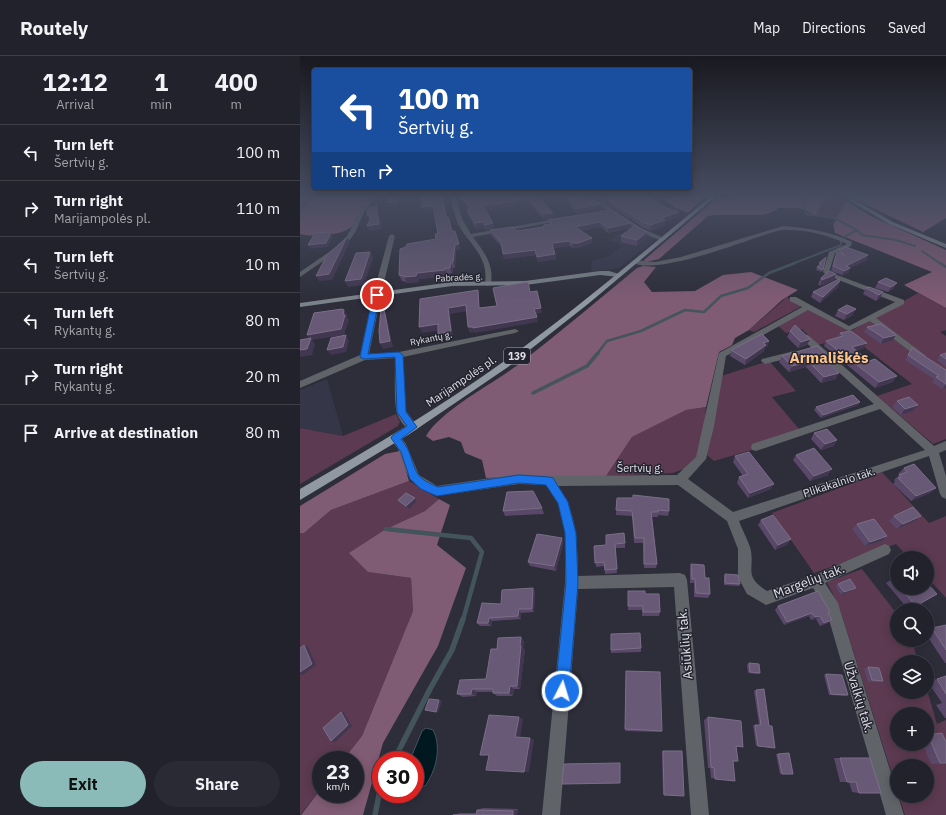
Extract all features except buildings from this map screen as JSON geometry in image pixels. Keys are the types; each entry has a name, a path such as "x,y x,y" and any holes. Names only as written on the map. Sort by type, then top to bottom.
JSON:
{"main road":[{"name":"Marijampolės pl.","path":"300,495 395,438 506,364 619,275 674,229"}],"street":[{"path":"300,275 337,249 347,240 354,229"},
{"path":"465,229 489,264 490,274 488,284"},
{"path":"469,236 506,229"},
{"path":"640,229 649,235 662,239"},
{"path":"635,262 655,264 682,259 774,229"},
{"path":"793,299 849,329 901,302 828,274 826,272 832,252 849,245 850,242 840,238 800,229"},
{"path":"908,229 946,246"},
{"path":"300,385 364,357 377,295 392,236"},
{"name":"Pabradės g.","path":"300,305 452,284 536,282 600,273 619,275"},
{"path":"732,518 680,480 701,459 709,426 722,354 807,307"},
{"path":"871,318 927,359"},
{"name":"Rykantų g.","path":"364,357 399,355 515,331"},
{"path":"805,337 810,349 881,405 933,451 946,494"},
{"path":"765,361 810,349"},
{"path":"399,355 401,412 412,427"},
{"path":"756,448 881,405"},
{"name":"Šertvių g.","path":"395,438 405,451 414,476 425,486 437,491 519,479 549,481 680,480"},
{"name":"Plikakalnio tak.","path":"732,518 933,451 946,445"},
{"path":"549,481 563,502 571,533 572,583 551,815"},
{"name":"Margelių tak.","path":"732,518 744,549 744,574 752,589 766,598 816,581 885,550"},
{"name":"Asiūklių tak.","path":"572,583 680,580 700,815"},
{"name":"Užvalkių tak.","path":"816,581 831,603 895,815"}],"shaded area":[{"path":"300,229 348,229 339,233 318,236 300,234"},
{"path":"635,229 643,229 655,235 661,234 619,268 591,272 592,261 609,256 622,246 608,240 616,237 614,235"},
{"path":"680,229 693,229 659,259 646,262 644,260"},
{"path":"834,229 900,229 946,250 946,308 904,285 932,272 835,233"},
{"path":"918,229 927,229 923,232"},
{"path":"643,266 656,267 644,282 652,292 695,291 723,275 751,272 798,290 782,300 749,330 735,338 732,345 719,352 706,407 686,410 632,437 606,476 533,476 486,478 482,460 465,453 461,442 449,437 433,441 426,436 443,416 519,364 637,268"},
{"path":"918,293 946,308 946,330 940,332 946,336 946,439 933,444 877,396 912,384 850,336 818,345 802,329 786,333 778,326 808,308 851,331"},
{"path":"787,297 801,305 800,307 754,332 749,330"},
{"path":"769,361 796,391 772,397 804,435 714,461 707,455 721,376"},
{"path":"327,379 343,436 300,428 300,390"},
{"path":"706,407 702,445 697,456 686,468 673,473 606,476 632,437 686,410"},
{"path":"396,414 400,422 398,426 300,484 300,428 343,436"},
{"path":"400,451 409,481 331,510 304,533 300,533 300,506 385,454"},
{"path":"882,472 929,523 946,516 946,598 934,585 934,551 902,551 896,544 814,573 772,513"},
{"path":"409,481 439,499 425,511 386,529 368,572 411,578 413,611 362,736 350,751 312,751 312,800 300,815 300,533 304,533 331,510"},
{"path":"439,499 450,505 437,545 466,568 438,646 383,743 381,751 372,751 372,783 363,815 301,815 312,801 312,803 364,803 364,751 350,751 362,736 413,611 411,578 368,572 349,553 386,529 425,511"},
{"path":"862,569 890,605 890,647 914,647 916,655 890,655 890,699 930,699 932,707 890,707 890,751 934,751 934,714 937,724 946,720 946,815 905,815 901,803 934,803 934,759 890,759 890,768 840,609 827,582"},
{"path":"426,728 433,730 437,744 435,766 429,780 424,786 424,751 414,751 422,731"}],"waterway":[{"path":"844,237 857,230"},
{"path":"857,230 862,235 896,240 915,246"},
{"path":"792,264 841,245 841,241"},
{"path":"922,251 941,264"},
{"path":"597,354 607,341 641,331 685,310 704,312 721,296 748,288 769,273 795,263"},
{"path":"940,263 946,267"},
{"path":"533,393 587,366 598,353"},
{"path":"386,529 471,538 482,552 463,620"},
{"path":"399,751 430,689 452,650 463,619"},
{"path":"375,815 377,803"}],"district":[{"name":"Armališkės","path":"829,357"}],"route":[{"path":"377,295 364,357 399,355 401,412 412,427 395,438 400,442 405,451 414,476 425,486 437,491 519,479 549,481 563,502 571,533 572,583 562,691"}]}
